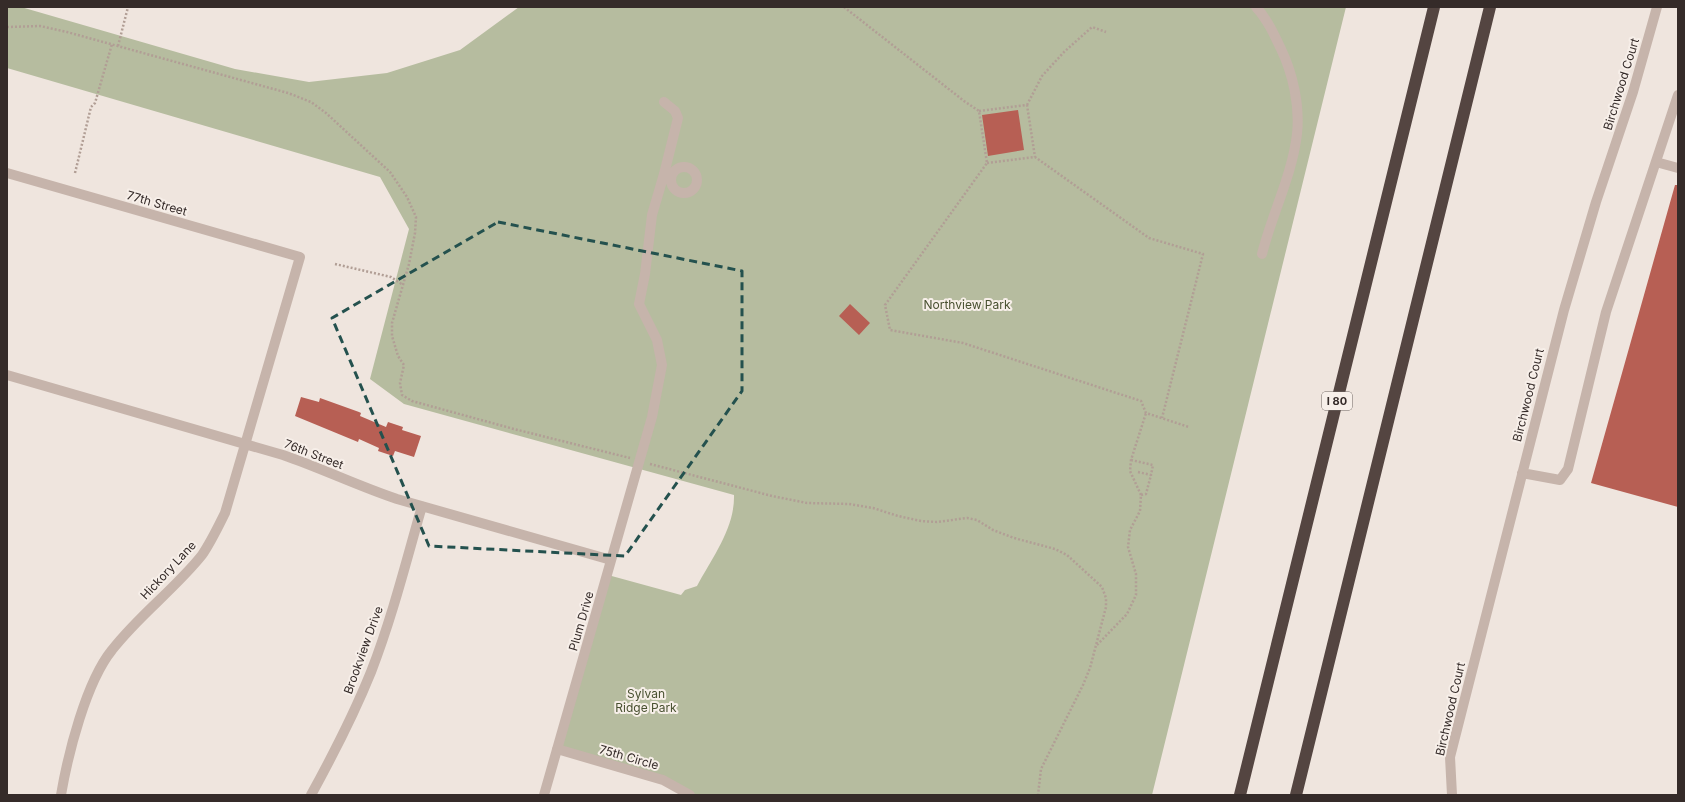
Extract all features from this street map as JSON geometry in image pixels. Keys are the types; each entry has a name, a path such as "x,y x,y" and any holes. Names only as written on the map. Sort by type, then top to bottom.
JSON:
{"highway":[{"name":"I 80","path":"1240,795 1434,7"},
{"path":"1296,795 1490,7"}],"street":[{"path":"1256,7 1270,26 1287,62 1296,99 1297,134 1288,174 1267,233 1262,254"},
{"name":"Birchwood Court","path":"1452,795 1450,756 1564,310 1596,202 1633,92 1657,7"},
{"path":"1522,473 1560,480 1568,469 1606,312 1678,96"},
{"name":"Plum Drive","path":"544,795 652,418 662,365 657,340 639,304 646,274 652,215 668,176 678,118 675,112 664,102"},
{"path":"1656,162 1678,168"},
{"name":"77th Street","path":"7,173 300,257"},
{"name":"Hickory Lane","path":"61,795 74,738 90,690 99,671 111,651 128,630 185,574 202,555 214,536 225,513 300,257"},
{"name":"76th Street","path":"7,375 310,464 374,492 611,560"},
{"name":"Brookview Drive","path":"311,795 350,720 371,672 389,619 422,506"},
{"name":"75th Circle","path":"557,749 663,780 690,795"}],"path":[{"path":"118,46 128,7"},
{"path":"844,7 964,101 980,111 1027,104"},
{"path":"7,27 40,26 112,44 288,93 311,102 326,113 390,172 407,197 416,217 415,233 403,285 392,323 392,336 398,356 404,365 400,383 402,395 412,401 514,430 640,457 682,473 807,503 850,504 873,508 921,521 937,522 967,518 977,520 993,530 1014,538 1055,549 1067,555 1102,587 1106,598 1106,607 1096,646 1083,685 1041,769 1038,795"},
{"path":"1035,157 1027,104 1042,76 1064,52 1092,27 1106,32"},
{"path":"75,174 91,107 95,103 112,44"},
{"path":"980,111 987,163 885,305 890,330 963,343 1141,401 1146,413 1131,460 1130,471 1141,495 1140,511 1130,530 1128,547 1136,574 1136,595 1127,614 1096,646"},
{"path":"987,163 1035,157 1149,238 1203,254 1162,418"},
{"path":"335,264 391,277 403,285"},
{"path":"1146,413 1189,427"},
{"path":"1131,460 1153,465 1146,494 1141,495"},
{"path":"1138,472 1151,475"}],"highlighted area":[{"path":"498,222 742,271 742,391 625,556 429,546 332,318"}],"green space":[{"name":"Northview Park","path":"7,7 21,7 235,69 309,82 387,73 460,50 519,7 1346,7 1152,795 690,795 683,790 557,749 608,575 681,595 685,590 697,586 716,554 727,531 731,519 734,495 404,404 370,379 409,229 380,177 7,68"}],"building":[{"path":"1018,110 1024,150 988,156 982,115"},
{"path":"1675,185 1678,185 1678,507 1591,483"},
{"path":"850,304 870,323 859,335 839,316"},
{"path":"301,397 319,402 320,398 359,412 361,413 360,416 386,427 388,422 403,427 402,430 421,436 414,457 395,451 393,456 378,451 379,448 359,439 358,442 295,416"}],"park label":[{"name":"Sylvan Ridge Park","path":"646,700"}]}
